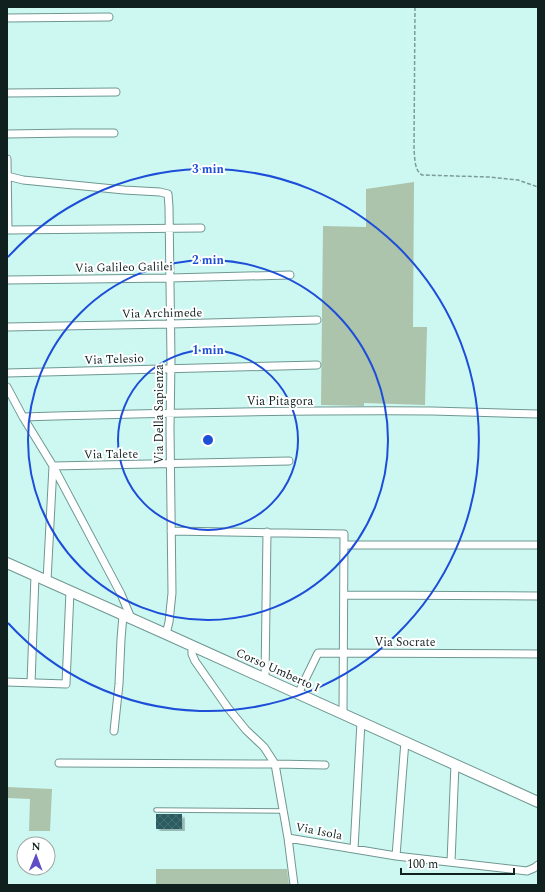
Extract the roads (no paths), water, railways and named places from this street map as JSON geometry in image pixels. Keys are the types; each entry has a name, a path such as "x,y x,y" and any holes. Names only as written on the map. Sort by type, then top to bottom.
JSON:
{"street":[{"path":"7,18 108,17"},
{"path":"7,93 116,92"},
{"path":"7,134 72,132 114,133"},
{"path":"7,159 8,230 201,228"},
{"name":"Via Della Sapienza","path":"7,176 23,180 160,192 168,194 171,369 170,463 172,593 169,622 166,634"},
{"name":"Via Galileo Galilei","path":"7,280 290,275"},
{"name":"Via Archimede","path":"7,326 317,320"},
{"name":"Via Telesio","path":"7,373 317,365"},
{"path":"7,387 23,417 53,466 122,594 127,616 120,639 119,684 114,731"},
{"name":"Via Pitagora","path":"23,417 170,413 432,411 538,414"},
{"name":"Via Talete","path":"53,466 289,461"},
{"path":"47,581 53,466"},
{"path":"171,531 344,534 342,713"},
{"path":"265,679 267,532"},
{"path":"344,545 538,545"},
{"name":"Corso Umberto I","path":"7,563 538,802"},
{"path":"31,683 36,576"},
{"path":"7,682 66,684 70,591"},
{"path":"344,594 538,596"},
{"name":"Via Isola","path":"192,646 192,654 195,661 228,708 246,730 264,747 275,764 288,838 396,856 527,871 538,865"},
{"name":"Via Socrate","path":"298,694 318,653 538,654"},
{"path":"354,849 361,722"},
{"path":"396,856 404,741"},
{"path":"59,763 325,765"},
{"path":"450,862 455,764"},
{"path":"288,838 294,885"}],"lane":[{"path":"156,810 283,812"}]}
